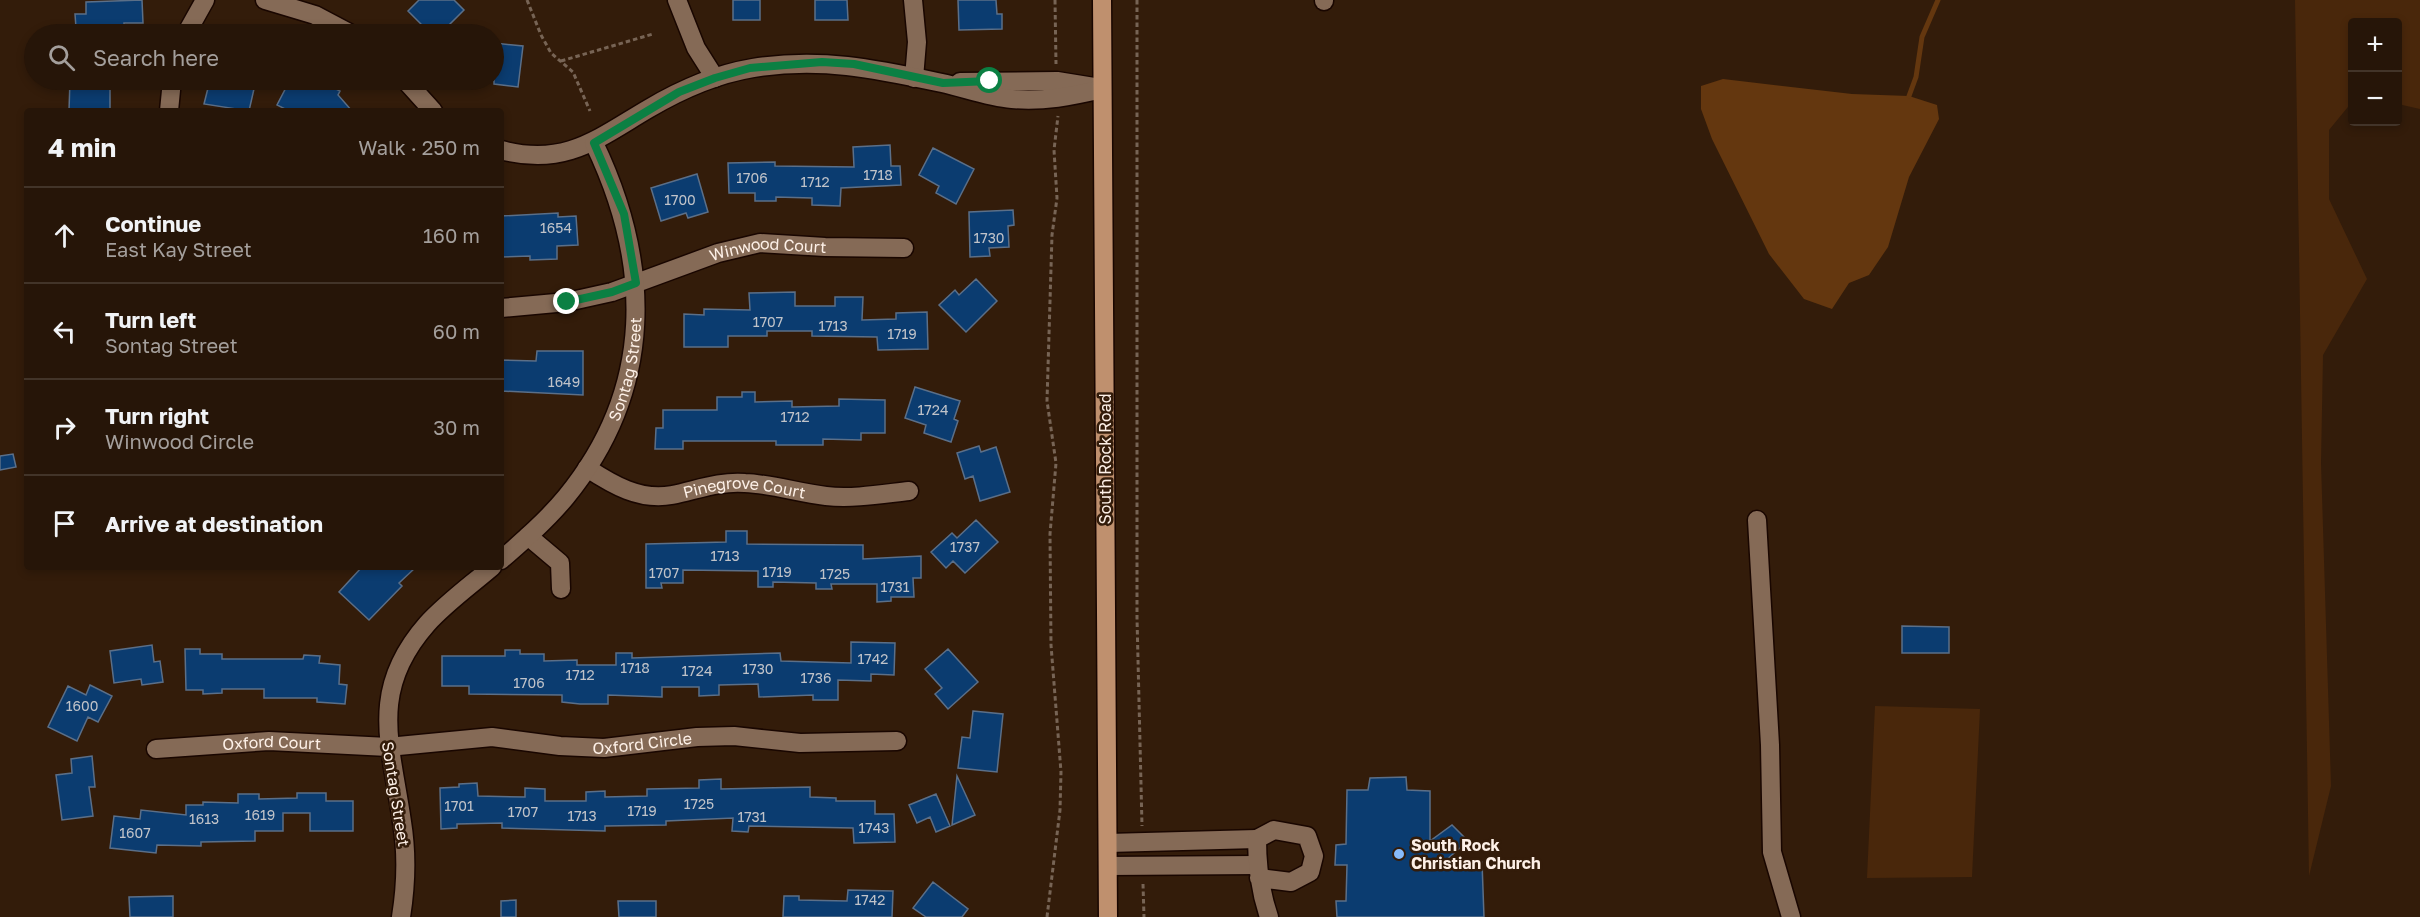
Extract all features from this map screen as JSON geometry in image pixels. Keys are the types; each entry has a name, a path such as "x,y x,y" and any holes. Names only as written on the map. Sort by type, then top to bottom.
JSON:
{"main road":[{"name":"South Rock Road","path":"1102,0 1108,917"}],"street":[{"path":"192,24 205,0"},
{"path":"265,0 315,15 332,24"},
{"path":"677,0 696,48 715,78"},
{"path":"913,0 916,33 914,78"},
{"path":"504,150 534,155 561,153 594,143 679,92 715,78 768,66 822,62 854,64 943,83 1057,81 1102,89"},
{"path":"169,108 171,90"},
{"path":"414,90 430,108"},
{"name":"Sontag Street","path":"504,557 567,496 587,468 607,432 625,385 637,321 636,283 624,214 594,143"},
{"name":"Winwood Court","path":"504,308 567,302 612,292 728,250 760,243 904,248"},
{"name":"Pinegrove Court","path":"587,468 612,484 651,496 671,496 708,485 736,482 760,484 830,497 909,491"},
{"path":"1757,520 1770,745 1772,852 1791,917"},
{"path":"528,536 560,563 561,589"},
{"name":"Sontag Street","path":"401,917 405,859 403,832 388,747 390,696 398,669 411,644 428,623 489,570"},
{"name":"Oxford Circle","path":"388,747 492,737 560,746 604,748 697,737 734,736 800,743 897,741"},
{"name":"Oxford Court","path":"156,749 269,741 388,747"},
{"path":"1108,843 1257,839 1274,830 1292,831 1307,836 1314,856 1310,872 1291,882 1258,871 1142,865 1108,866"},
{"path":"1257,839 1261,895 1269,917"}],"path":[{"path":"527,0 541,35 552,53 573,72 590,111"},
{"path":"1055,0 1056,63"},
{"path":"1137,0 1137,618 1142,842"},
{"path":"561,61 652,34"},
{"path":"1047,917 1060,810 1061,772 1051,645 1050,534 1056,463 1047,401 1052,235 1058,198 1053,150 1058,111"},
{"path":"1142,865 1144,917"}],"shaded area":[{"path":"2295,0 2420,0 2420,109 2402,105 2402,18 2348,18 2348,107 2329,130 2329,199 2367,279 2323,355 2321,463 2331,786 2309,876"},
{"path":"1723,79 1852,94 1909,96 1937,105 1939,119 1909,177 1888,247 1869,275 1849,283 1832,309 1804,299 1769,254 1712,139 1701,109 1701,86"},
{"path":"1875,706 1980,709 1972,877 1867,878"}],"building":[{"path":"142,0 143,23 76,24 75,14 86,14 86,2"},
{"path":"419,0 454,0 464,10 450,24 421,24 408,11"},
{"path":"733,0 760,0 760,20 733,20"},
{"path":"815,0 847,0 848,20 815,20"},
{"path":"958,0 996,0 997,14 1002,14 1002,29 959,30"},
{"path":"504,44 523,46 518,87 504,85"},
{"path":"70,90 110,90 110,108 69,108"},
{"path":"208,90 254,90 250,108 204,104"},
{"path":"285,90 338,90 340,91 338,95 349,108 283,108 277,105"},
{"path":"890,145 891,166 900,166 901,185 841,188 840,206 812,205 812,198 776,197 776,201 755,201 755,193 729,193 728,163 775,162 775,166 854,167 853,147"},
{"path":"933,148 974,169 956,204 936,193 939,186 919,175"},
{"path":"697,174 708,212 688,218 686,213 661,221 651,188"},
{"path":"1013,210 1014,225 1008,226 1009,247 989,248 990,256 970,257 969,212"},
{"path":"558,213 558,217 576,216 578,245 557,246 557,259 530,260 530,256 504,257 504,216"},
{"path":"976,279 997,301 966,332 939,305 955,290 959,295"},
{"path":"795,292 795,306 835,306 835,297 863,297 862,320 896,319 896,313 927,312 928,349 878,350 877,337 812,336 812,331 767,331 767,336 728,336 728,347 684,347 684,314 704,315 704,309 750,310 749,293"},
{"path":"537,351 583,351 583,395 504,391 504,360 536,361"},
{"path":"915,387 960,401 954,419 958,421 951,442 924,433 926,425 905,418"},
{"path":"742,392 755,392 755,402 792,401 792,407 839,406 839,399 885,400 885,433 861,433 861,440 823,439 823,445 776,445 776,441 683,441 683,449 655,449 656,428 663,428 663,410 717,410 717,397 742,397"},
{"path":"979,446 981,452 996,447 1010,492 980,501 973,476 965,479 957,453"},
{"path":"13,454 16,467 0,470 0,456"},
{"path":"976,520 998,542 965,573 953,561 946,568 931,552 952,533 957,538"},
{"path":"726,531 747,531 747,544 863,545 863,559 921,556 921,578 913,578 914,597 891,597 891,601 877,602 877,584 831,584 832,589 816,589 816,583 773,582 773,587 758,587 758,571 683,570 683,583 661,583 662,588 646,588 646,544 726,542"},
{"path":"359,570 413,570 399,583 402,586 369,620 339,592"},
{"path":"1902,626 1949,627 1949,653 1902,653"},
{"path":"851,642 895,643 894,675 871,674 871,681 838,680 838,700 813,700 813,695 759,697 758,684 719,685 719,695 699,696 699,687 662,687 662,697 608,695 608,704 562,702 562,695 469,694 469,686 442,686 442,656 505,656 505,650 520,650 520,654 544,654 544,661 577,660 577,665 616,665 616,653 632,653 632,658 780,653 781,661 851,663"},
{"path":"152,645 154,662 160,661 163,682 142,685 141,679 114,683 110,651"},
{"path":"185,649 200,649 200,654 222,654 222,659 303,659 304,655 320,656 319,663 340,665 339,684 347,685 345,704 317,702 317,698 264,698 264,689 222,689 222,693 203,694 203,690 186,690"},
{"path":"948,649 978,682 948,709 935,694 942,688 925,669"},
{"path":"90,685 112,696 98,722 88,717 77,741 48,727 68,686 86,695"},
{"path":"973,711 1003,714 997,772 958,768 962,737 970,738"},
{"path":"92,756 95,787 89,787 93,816 62,820 56,775 72,773 71,759"},
{"path":"957,776 975,815 952,825"},
{"name":"South Rock Christian Church","path":"1406,777 1407,790 1430,791 1430,841 1452,825 1468,841 1445,861 1482,862 1484,917 1337,917 1336,901 1346,901 1347,865 1335,865 1336,845 1346,844 1347,790 1368,790 1370,778"},
{"path":"721,779 721,789 810,787 810,797 836,798 836,801 875,801 875,814 894,814 895,842 854,843 853,828 749,826 748,832 732,831 733,818 666,821 666,825 605,826 605,831 502,828 502,823 457,824 457,828 441,829 440,788 459,787 459,784 477,783 478,796 525,797 525,788 545,789 545,801 586,801 586,792 605,791 605,797 647,796 647,789 699,788 699,780"},
{"path":"297,793 326,793 326,801 353,801 353,831 310,831 310,813 283,813 283,831 255,831 255,841 201,842 201,846 157,845 156,853 110,848 114,816 140,819 141,810 186,815 186,805 203,805 203,802 238,803 238,794 259,794 259,799 297,798"},
{"path":"936,794 950,826 936,832 930,817 917,823 909,805"},
{"path":"933,882 968,909 962,917 926,917 913,908"},
{"path":"848,890 893,891 892,917 783,917 784,896 799,896 799,900 847,901"},
{"path":"173,896 173,917 130,917 129,897"},
{"path":"516,900 516,917 501,917 501,901"},
{"path":"618,901 656,901 656,917 619,917"}],"waterway":[{"path":"1909,96 1916,77 1922,37 1938,0"}],"place":[{"name":"South Rock Christian Church","path":"1399,854"}],"route":[{"path":"567,302 612,292 636,283 632,249 624,214 612,180 594,143 647,109 679,92 750,68 786,63 854,64 943,83 990,81"}]}
